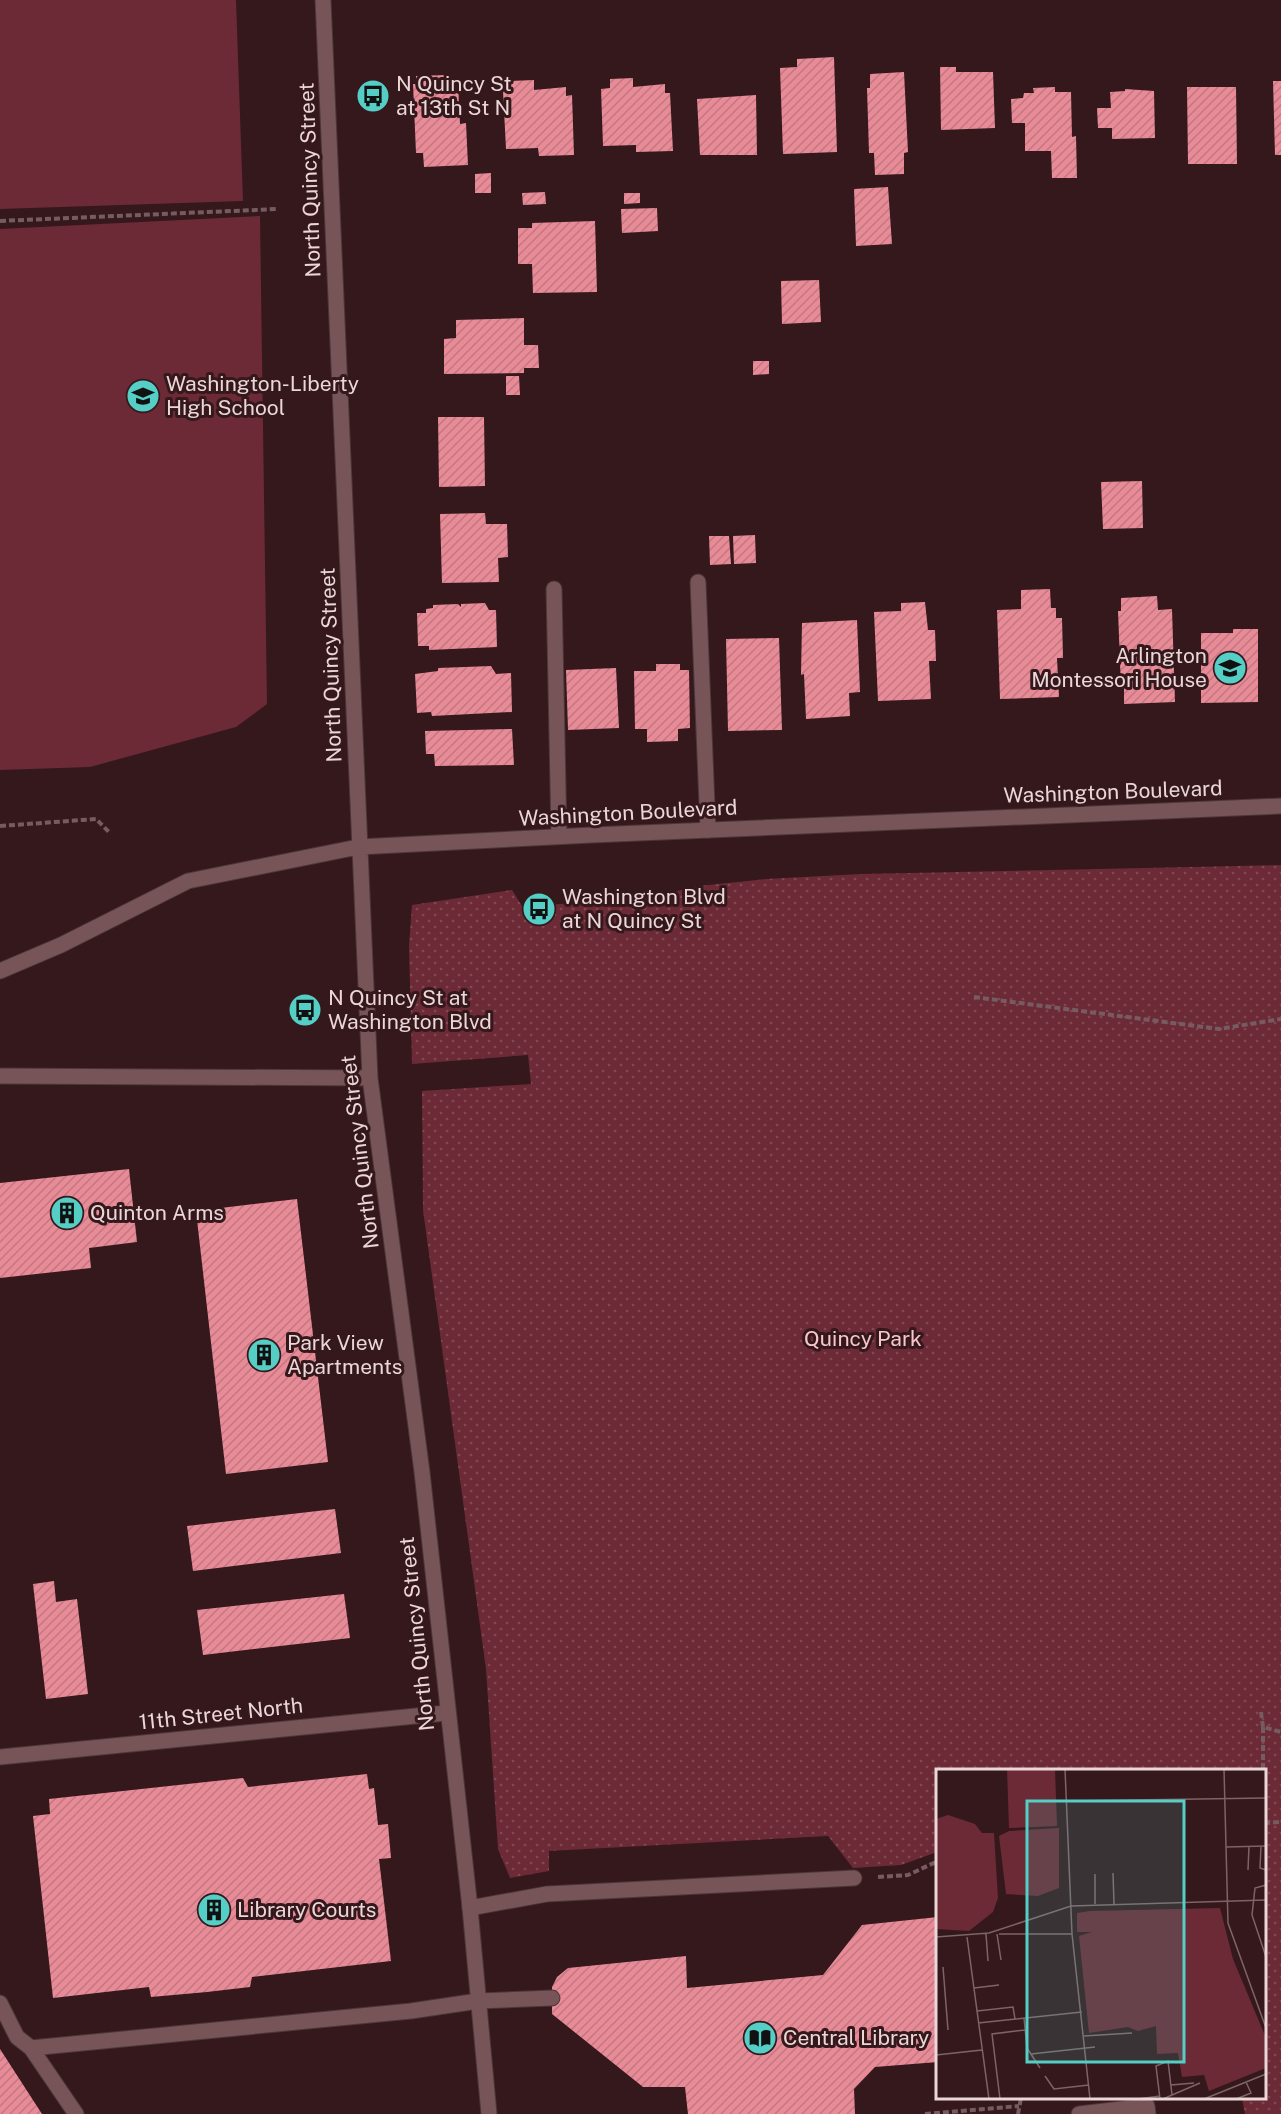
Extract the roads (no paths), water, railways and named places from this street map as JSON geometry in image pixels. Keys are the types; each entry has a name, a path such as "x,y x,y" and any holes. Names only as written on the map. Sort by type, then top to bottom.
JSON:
{"main road":[{"name":"North Quincy Street","path":"323,0 358,847 370,1078 422,1472 446,1713 470,1908 489,2114"},
{"path":"698,582 708,830"},
{"path":"554,589 560,836"},
{"name":"Washington Boulevard","path":"0,971 61,945 188,881 358,847 560,836 1281,806"},
{"path":"0,1076 370,1078"},
{"name":"11th Street North","path":"0,1757 446,1713"},
{"path":"470,1908 547,1894 854,1878"},
{"path":"31,2048 411,2011 478,2001 552,1998"},
{"path":"0,2003 17,2037 31,2048 76,2114"},
{"path":"1079,2114 1147,2106 1148,2114"}],"place":[{"name":"N Quincy St at 13th St N","path":"373,96"},
{"name":"Washington-Liberty High School","path":"143,396"},
{"name":"Arlington Montessori House","path":"1230,668"},
{"name":"Washington Blvd at N Quincy St","path":"539,909"},
{"name":"N Quincy St at Washington Blvd","path":"305,1010"},
{"name":"Quinton Arms","path":"67,1213"},
{"name":"Park View Apartments","path":"264,1355"},
{"name":"Library Courts","path":"214,1910"},
{"name":"Central Library","path":"760,2038"}],"park label":[{"name":"Quincy Park","path":"863,1339"}]}
